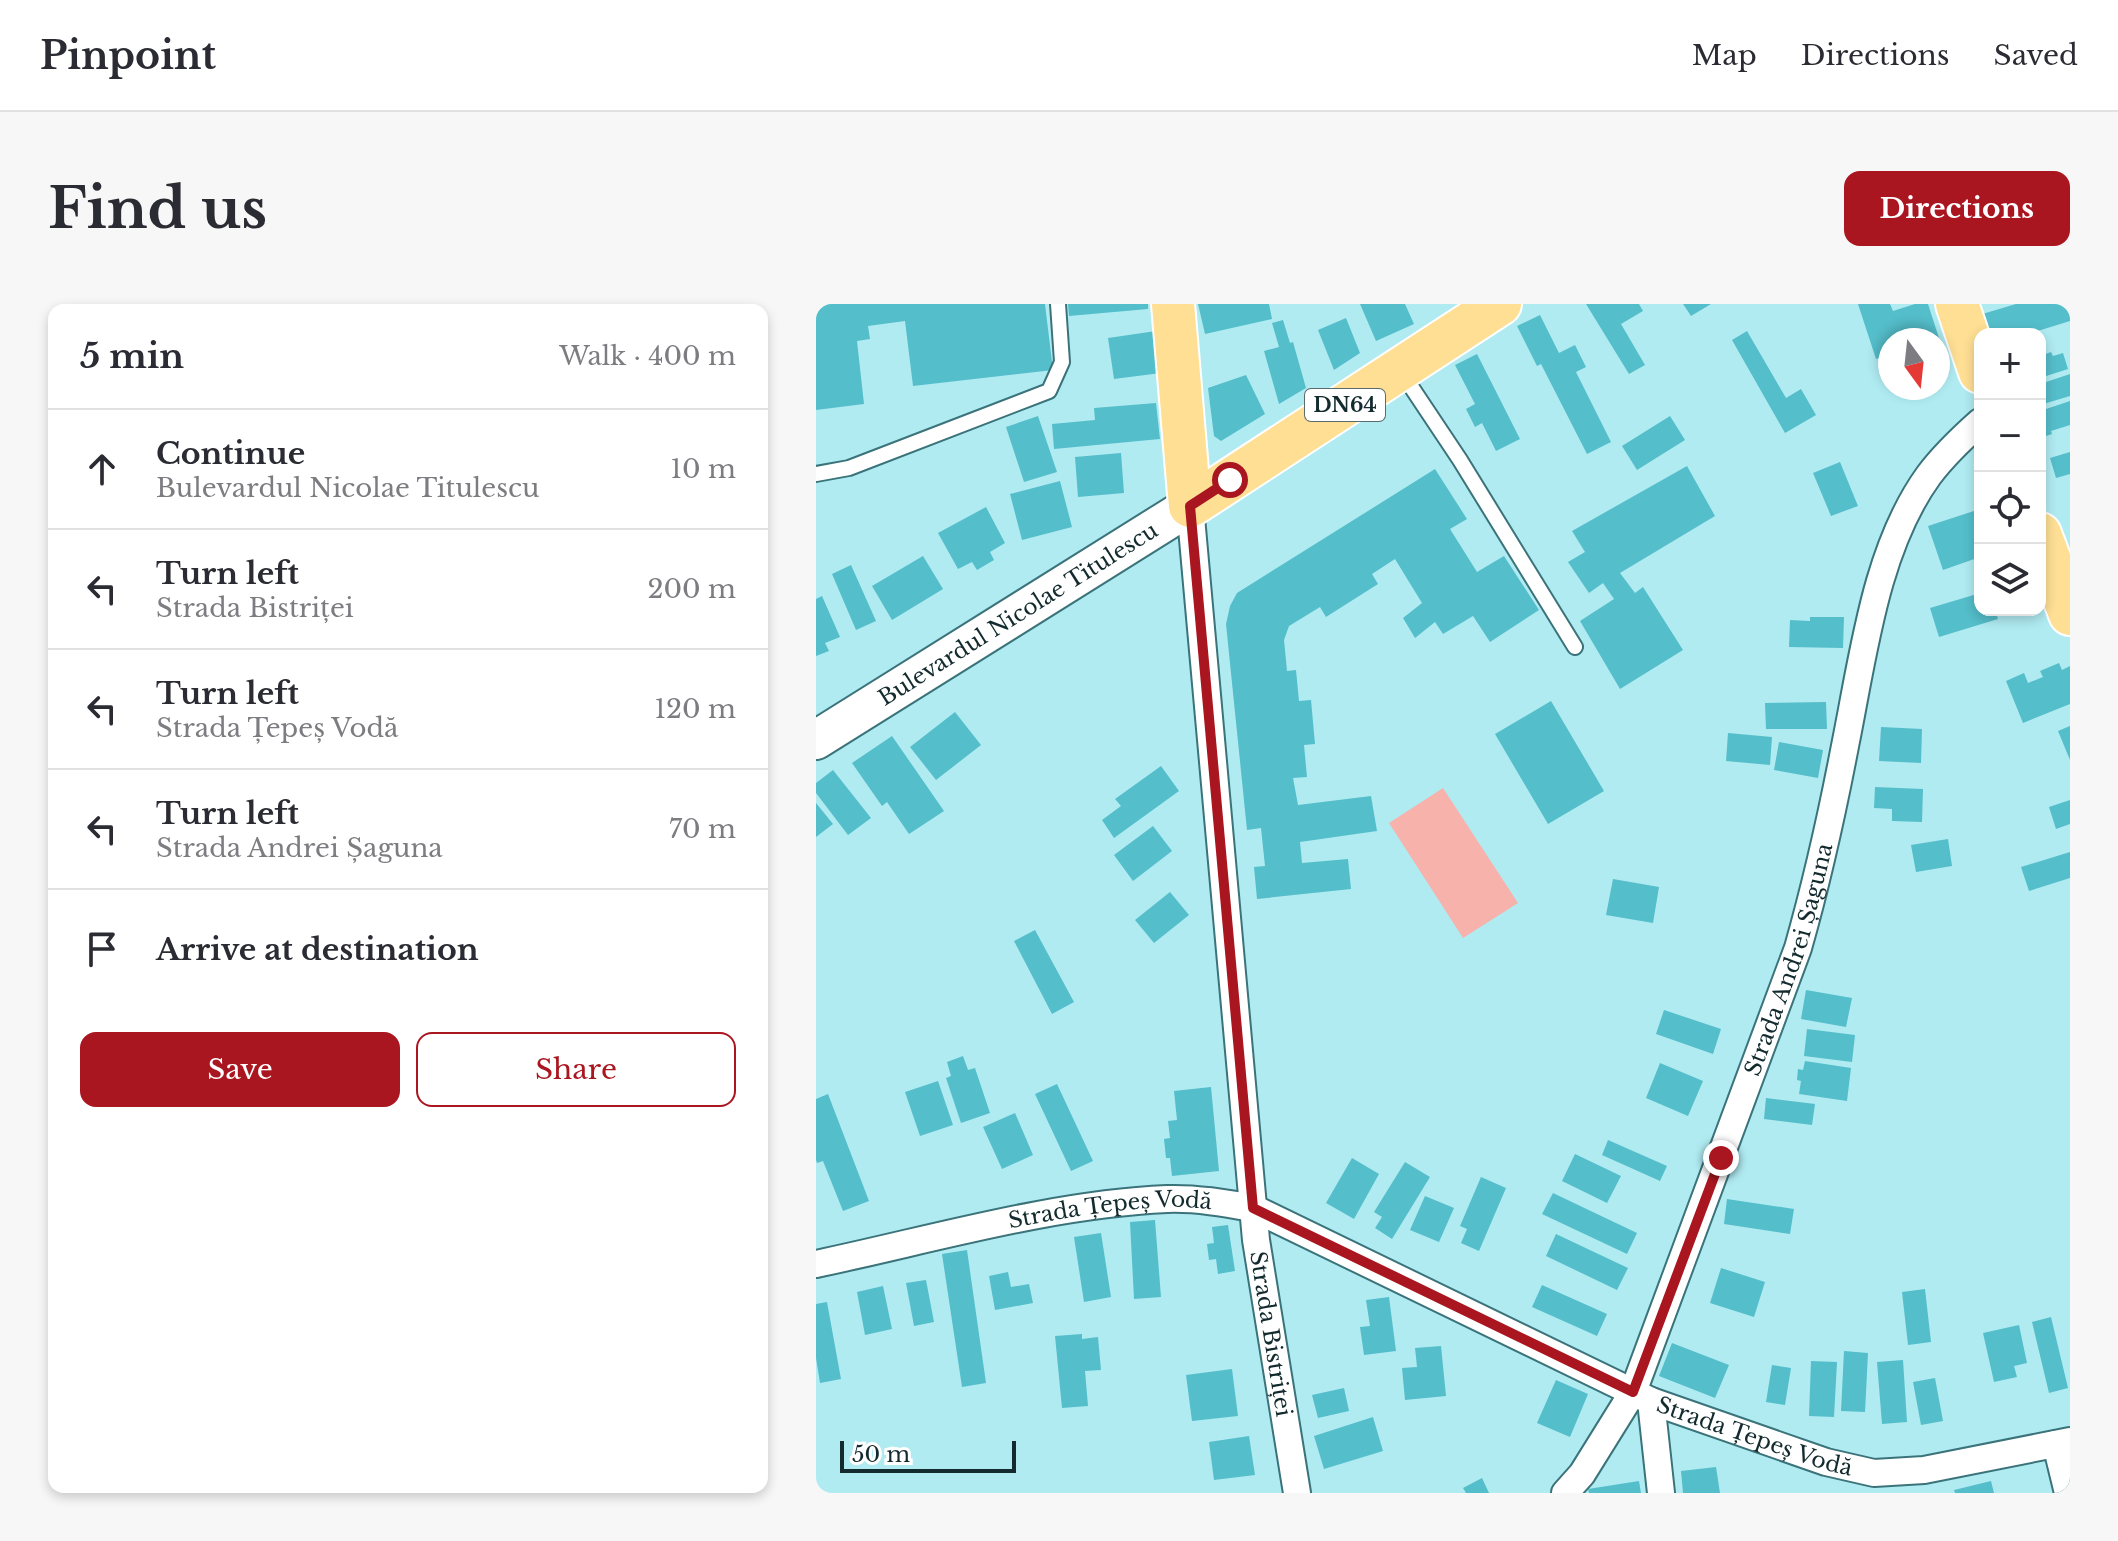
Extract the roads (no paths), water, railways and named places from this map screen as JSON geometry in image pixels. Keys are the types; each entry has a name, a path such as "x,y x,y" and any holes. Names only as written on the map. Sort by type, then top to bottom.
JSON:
{"main road":[{"path":"1173,304 1190,506"},
{"name":"Bulevardul Nicolae Titulescu","path":"1190,506 1500,304"},
{"path":"1957,304 1974,354"},
{"path":"2044,544 2070,614"}],"street":[{"name":"Strada Andrei Șaguna","path":"1565,1493 1642,1396 1798,948 1820,868 1867,637 1884,570 1907,514 1929,476 1974,428"},
{"name":"Bulevardul Nicolae Titulescu","path":"816,740 1190,506"},
{"name":"Strada Bistriței","path":"1190,506 1253,1208 1297,1493"},
{"name":"Strada Țepeș Vodă","path":"816,1264 1062,1211 1169,1199 1207,1201 1253,1208 1642,1396 1876,1483 1924,1470 2063,1443"},
{"path":"1642,1396 1661,1493"},
{"path":"2063,1443 2068,1493"}],"lane":[{"path":"816,474 849,468 1049,391 1062,362 1058,304"},
{"path":"1400,369 1575,647"}]}
